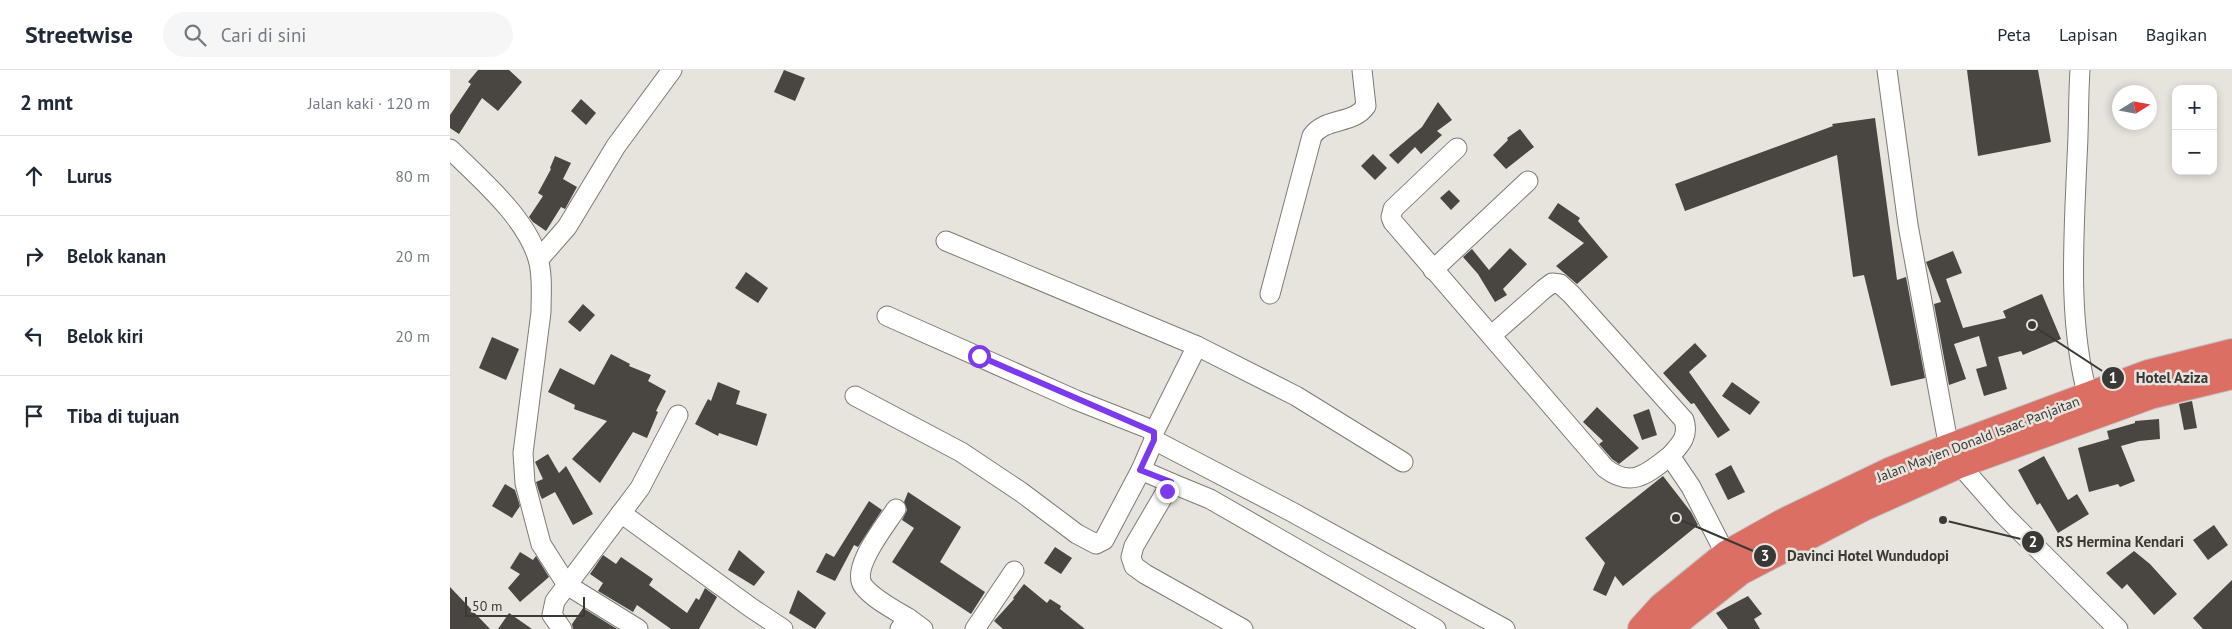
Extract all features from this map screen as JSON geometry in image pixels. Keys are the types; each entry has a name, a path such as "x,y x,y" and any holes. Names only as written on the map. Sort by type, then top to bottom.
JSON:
{"highway":[{"name":"Jalan Mayjen Donald Isaac Panjaitan","path":"1670,629 1682,616 1740,570 1863,507 1954,456 2088,397 2148,374 2232,353"},
{"name":"Jalan Mayjen Donald Isaac Panjaitan","path":"1642,629 1662,607 1726,555 1783,522 1889,472 1954,456 2150,395 2232,375"}],"street":[{"path":"539,259 567,227 621,139 672,70"},
{"path":"1270,294 1312,136 1317,128 1356,116 1362,112 1366,106 1362,70"},
{"path":"1887,70 1908,225 1954,456 2003,514 2118,629"},
{"path":"2080,70 2074,213 2075,298 2076,336 2080,369 2088,397"},
{"path":"1456,148 1398,204 1392,212 1393,222 1606,468 1617,477 1629,479 1639,477 1670,456 1684,440 1686,428 1684,420 1560,284 1552,283 1492,335"},
{"path":"450,149 515,217 539,259 542,290 541,312 523,453 525,483 541,544 567,585 638,629"},
{"path":"1433,270 1528,181"},
{"path":"946,241 1197,346 1296,396 1403,462"},
{"path":"887,316 1154,436 1505,629"},
{"path":"855,396 961,452 1021,492 1077,534 1096,544 1104,540 1140,470 1197,346"},
{"path":"562,629 552,615 555,601 640,488 678,416"},
{"path":"1670,456 1691,486 1726,555"},
{"path":"1140,470 1210,499 1436,629"},
{"path":"1130,557 1134,546 1171,482"},
{"path":"896,509 864,558 860,571 862,585 904,623 923,629"},
{"path":"621,513 776,627"},
{"path":"1101,541 1130,557 1134,566 1145,574 1243,629"},
{"path":"975,629 1014,571"}],"building":[{"path":"478,70 509,70 522,82 498,111 482,98 459,134 450,128 450,115 471,84 468,82"},
{"path":"784,70 805,78 795,101 774,92"},
{"path":"1967,70 2038,70 2051,142 1978,156"},
{"path":"581,99 596,113 586,125 571,111"},
{"path":"1438,102 1452,120 1437,131 1442,135 1421,154 1415,147 1398,164 1389,155 1422,127"},
{"path":"1875,118 1897,280 1906,277 1925,378 1891,386 1864,275 1853,277 1837,155 1685,211 1675,184 1833,126 1832,124"},
{"path":"1520,129 1534,147 1506,169 1493,155 1508,140 1507,138"},
{"path":"1373,154 1387,168 1375,180 1361,166"},
{"path":"555,156 571,163 563,179 577,187 565,209 561,207 546,231 529,217 543,196 538,193 551,169"},
{"path":"1449,190 1460,201 1451,210 1440,198"},
{"path":"1558,203 1580,218 1578,221 1608,257 1577,284 1556,266 1584,243 1548,218"},
{"path":"1510,248 1527,264 1503,289 1507,295 1495,302 1478,274 1463,257 1472,249 1489,270"},
{"path":"1953,251 1962,273 1946,279 1963,328 2006,318 2003,311 2042,294 2061,339 2023,355 2021,351 1998,357 2007,389 1984,396 1976,369 1987,366 1979,336 1954,344 1966,379 1949,385 1934,304 1941,302 1926,262"},
{"path":"746,272 768,288 758,303 735,288"},
{"path":"583,304 595,315 580,332 568,322"},
{"path":"492,337 519,349 506,380 479,368"},
{"path":"1695,343 1707,356 1689,372 1730,430 1718,438 1694,403 1691,404 1663,373"},
{"path":"611,354 630,364 629,366 651,375 648,381 666,391 656,411 658,412 647,438 633,432 600,483 572,459 607,421 574,409 575,405 548,392 560,368 594,385"},
{"path":"718,382 740,391 736,404 767,414 757,446 719,433 718,436 695,424 708,399 711,401"},
{"path":"1732,382 1760,402 1750,415 1722,396"},
{"path":"2192,401 2197,428 2184,430 2179,404"},
{"path":"1597,407 1639,448 1619,464 1599,444 1603,441 1583,422"},
{"path":"1649,409 1657,435 1642,440 1633,415"},
{"path":"2159,419 2160,439 2139,441 2121,446 2135,481 2120,487 2118,484 2089,492 2078,448 2109,439 2107,431 2135,423 2135,421"},
{"path":"548,454 559,473 566,466 593,514 573,525 555,492 542,499 540,495 536,482 543,479 535,462"},
{"path":"2044,456 2068,500 2077,494 2089,514 2058,533 2040,503 2037,505 2018,470"},
{"path":"1731,465 1745,492 1728,500 1715,474"},
{"path":"1663,476 1691,512 1698,525 1623,586 1615,576 1606,596 1593,590 1605,563 1585,538"},
{"path":"505,484 515,490 520,506 512,518 492,506"},
{"path":"908,492 961,527 940,562 985,592 971,614 892,562 914,528 902,520 907,510 904,502"},
{"path":"869,501 882,510 858,547 854,545 835,581 816,572 826,553 834,557"},
{"path":"2214,525 2228,545 2208,560 2193,540"},
{"path":"1055,547 1072,558 1061,574 1044,563"},
{"path":"739,550 765,572 754,586 728,570"},
{"path":"2134,551 2150,564 2177,594 2154,615 2127,584 2122,589 2106,573"},
{"path":"520,552 533,560 536,556 549,577 520,602 508,588 520,574 510,568"},
{"path":"603,555 616,564 621,557 653,579 649,585 687,613 696,598 699,600 705,588 717,597 699,629 671,629 637,605 633,612 598,591 603,583 590,574"},
{"path":"2232,580 2232,629 2203,629 2193,618"},
{"path":"1024,584 1047,603 1050,599 1061,606 1060,609 1085,629 1003,629 994,621 1014,599"},
{"path":"450,587 490,629 450,629"},
{"path":"798,590 826,613 815,629 789,613"},
{"path":"1748,596 1762,614 1754,619 1760,629 1728,629 1716,613"},
{"path":"583,608 617,629 573,629 572,624"},
{"path":"509,613 532,629 498,629"}],"place":[{"name":"Hotel Aziza","path":"2032,325"},
{"name":"Davinci Hotel Wundudopi","path":"1676,518"},
{"name":"RS Hermina Kendari","path":"1943,520"}],"route":[{"path":"979,356 1076,400 1154,432 1154,440 1140,470 1171,482 1167,491"}]}
